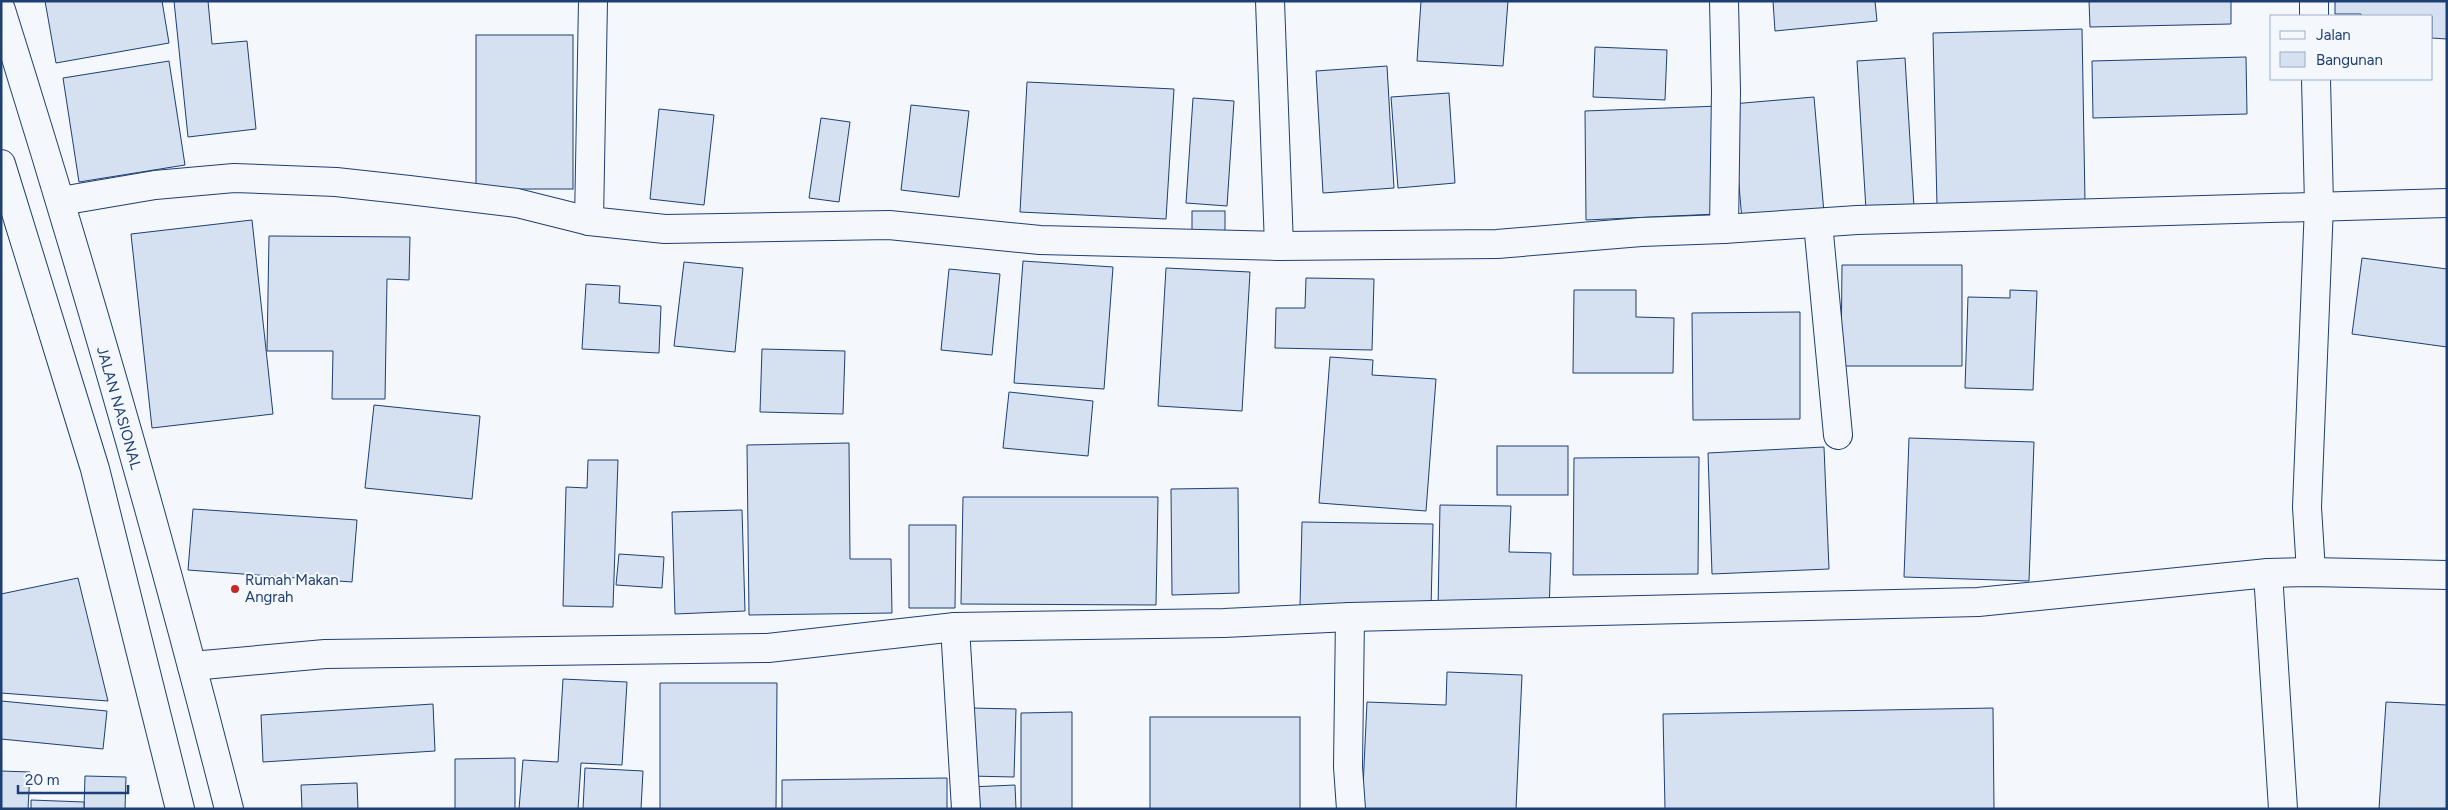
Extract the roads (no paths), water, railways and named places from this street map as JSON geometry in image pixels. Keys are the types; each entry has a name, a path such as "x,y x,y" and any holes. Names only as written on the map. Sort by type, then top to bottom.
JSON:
{"main road":[{"path":"588,221 593,1"},
{"path":"1270,1 1279,246"},
{"path":"1724,1 1726,91 1724,229"},
{"path":"2314,1 2314,15"},
{"name":"JALAN NASIONAL","path":"1,10 61,201 192,666 229,809"},
{"path":"2311,572 2307,507 2319,205 2316,80"},
{"path":"1,164 95,469 180,809"},
{"path":"61,201 155,185 244,178 336,182 516,203 588,221 665,229 889,226 1040,240 1279,246 1497,244 1641,232 1866,220 2191,211 2319,205 2447,203"},
{"path":"1818,223 1838,435"},
{"path":"192,666 325,654 768,648 955,627 1224,623 1978,602 2268,573 2447,575"},
{"path":"2268,573 2283,809"},
{"path":"1350,618 1348,767 1352,809"},
{"path":"955,627 966,809"}],"place":[{"name":"Rumah Makan Angrah","path":"235,589"}]}
